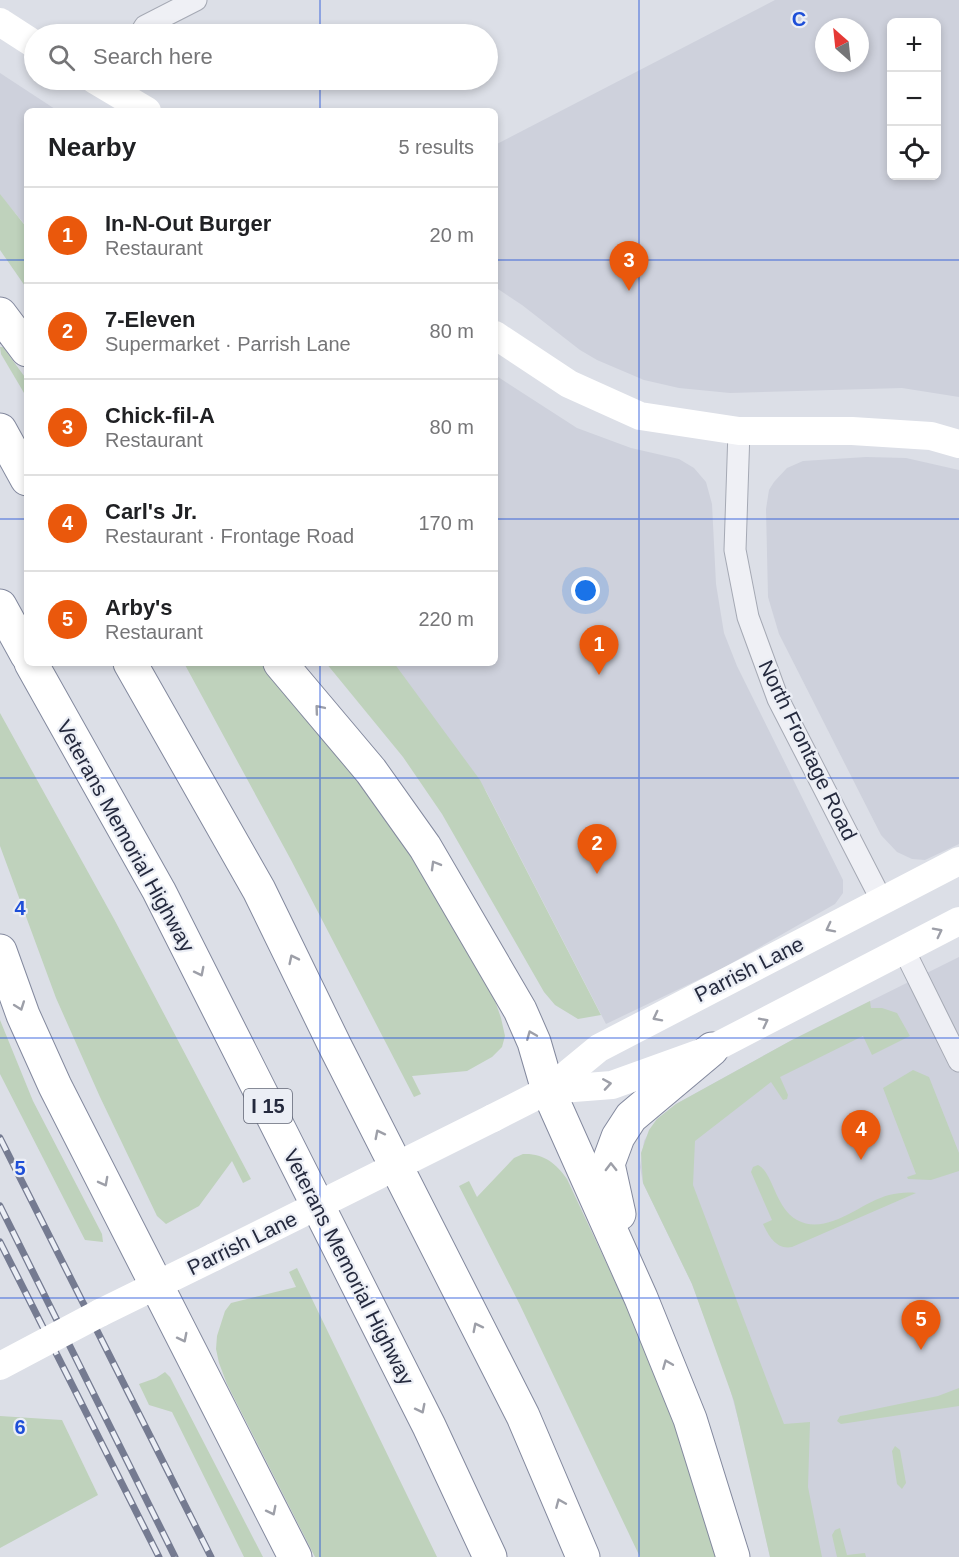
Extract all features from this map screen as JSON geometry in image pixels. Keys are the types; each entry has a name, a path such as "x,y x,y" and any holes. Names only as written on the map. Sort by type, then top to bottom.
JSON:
{"highway":[{"path":"0,314 24,346"},
{"path":"0,430 24,474"},
{"path":"0,606 24,650"},
{"name":"Veterans Memorial Highway","path":"33,666 159,891 429,1426 490,1557"},
{"path":"132,666 259,890 335,1046 523,1416 582,1557"},
{"path":"283,666 371,771 425,847 520,1010 534,1042 548,1090 641,1298 690,1419 733,1557"},
{"path":"0,951 23,1015 55,1086 134,1237 156,1286 295,1557"},
{"path":"712,1049 631,1117 618,1137 608,1164 618,1213 682,1342 720,1445 721,1518"}],"main road":[{"path":"0,22 24,38"},
{"path":"120,90 143,108"},
{"path":"498,337 569,384 640,416 739,431 852,431 931,436 959,444"},
{"name":"Parrish Lane","path":"0,1366 100,1313 548,1090 599,1047 959,861"},
{"name":"Parrish Lane","path":"548,1090 612,1084 712,1049 959,921"}],"street":[{"path":"149,24 196,0"},
{"name":"North Frontage Road","path":"739,431 735,550 748,617 778,699 882,901"},
{"path":"904,950 959,1061"}],"shaded area":[{"path":"775,0 959,0 959,397 902,388 730,393 679,388 644,380 597,360 498,289 498,143"},
{"path":"0,73 53,108 24,108 24,223 0,195"},
{"path":"498,377 577,428 631,448 679,459 694,468 706,482 712,504 716,584 724,633 737,666 843,880 843,893 835,904 725,967 606,1024 486,791 386,666 498,666"},
{"path":"866,457 906,458 959,470 959,844 925,860 912,859 897,852 881,835 779,634 768,597 766,509 769,490 774,482 787,468 803,461"},
{"path":"959,957 959,1557 770,1557 728,1381 692,1284 643,1183 640,1167 644,1141 657,1119 676,1104 792,1040"}],"green space":[{"path":"0,194 24,224 24,285 0,250"},
{"path":"0,347 3,347 24,376 24,393 1,354"},
{"path":"186,666 266,666 336,747 422,869 493,995 505,1036 502,1047 492,1057 467,1071 412,1076 421,1094 414,1097 291,860"},
{"path":"328,666 396,666 480,780 601,1015 578,1019 555,1005 544,992 442,814 403,757"},
{"path":"0,713 114,919 251,1179 243,1183 232,1161 199,1206 166,1224 157,1216 56,998 0,846"},
{"path":"870,1001 871,1008 882,1008 897,1013 910,1036 872,1055 863,1036 780,1077 788,1095 787,1099 783,1100 771,1082 695,1141 693,1185 784,1424 810,1422 808,1487 822,1557 770,1557 734,1401 692,1284 643,1183 641,1153 649,1130 657,1119 676,1104 792,1040"},
{"path":"0,1020 33,1101 102,1234 103,1242 85,1240 0,1074"},
{"path":"913,1070 929,1077 959,1153 959,1171 931,1180 908,1179 907,1177 916,1174 883,1088"},
{"path":"523,1154 543,1157 558,1168 567,1179 661,1380 720,1557 640,1557 520,1305 459,1186 469,1181 477,1197 514,1158"},
{"path":"758,1165 767,1175 784,1207 797,1220 808,1224 820,1224 844,1217 889,1195 916,1193 792,1247 787,1247 774,1242 763,1224 772,1220 751,1172 753,1167"},
{"path":"297,1268 437,1557 315,1557 227,1384 216,1349 217,1336 225,1311 231,1303 296,1287 289,1272"},
{"path":"165,1372 170,1377 263,1557 244,1557 172,1412 149,1405 139,1384"},
{"path":"959,1388 959,1406 841,1424 837,1421 840,1416 938,1396"},
{"path":"0,1416 62,1420 98,1495 0,1548"},
{"path":"895,1446 900,1450 906,1483 902,1489 897,1484 892,1451"},
{"path":"840,1528 847,1555 865,1553 866,1557 837,1557 832,1535"}],"railway":[{"path":"0,1138 211,1557"},
{"path":"0,1206 175,1557"},
{"path":"0,1242 159,1557"}],"place":[{"name":"Chick-fil-A","path":"629,291"},
{"name":"In-N-Out Burger","path":"599,675"},
{"name":"7-Eleven","path":"597,874"},
{"name":"Carl's Jr.","path":"861,1160"},
{"name":"Arby's","path":"921,1350"}]}
